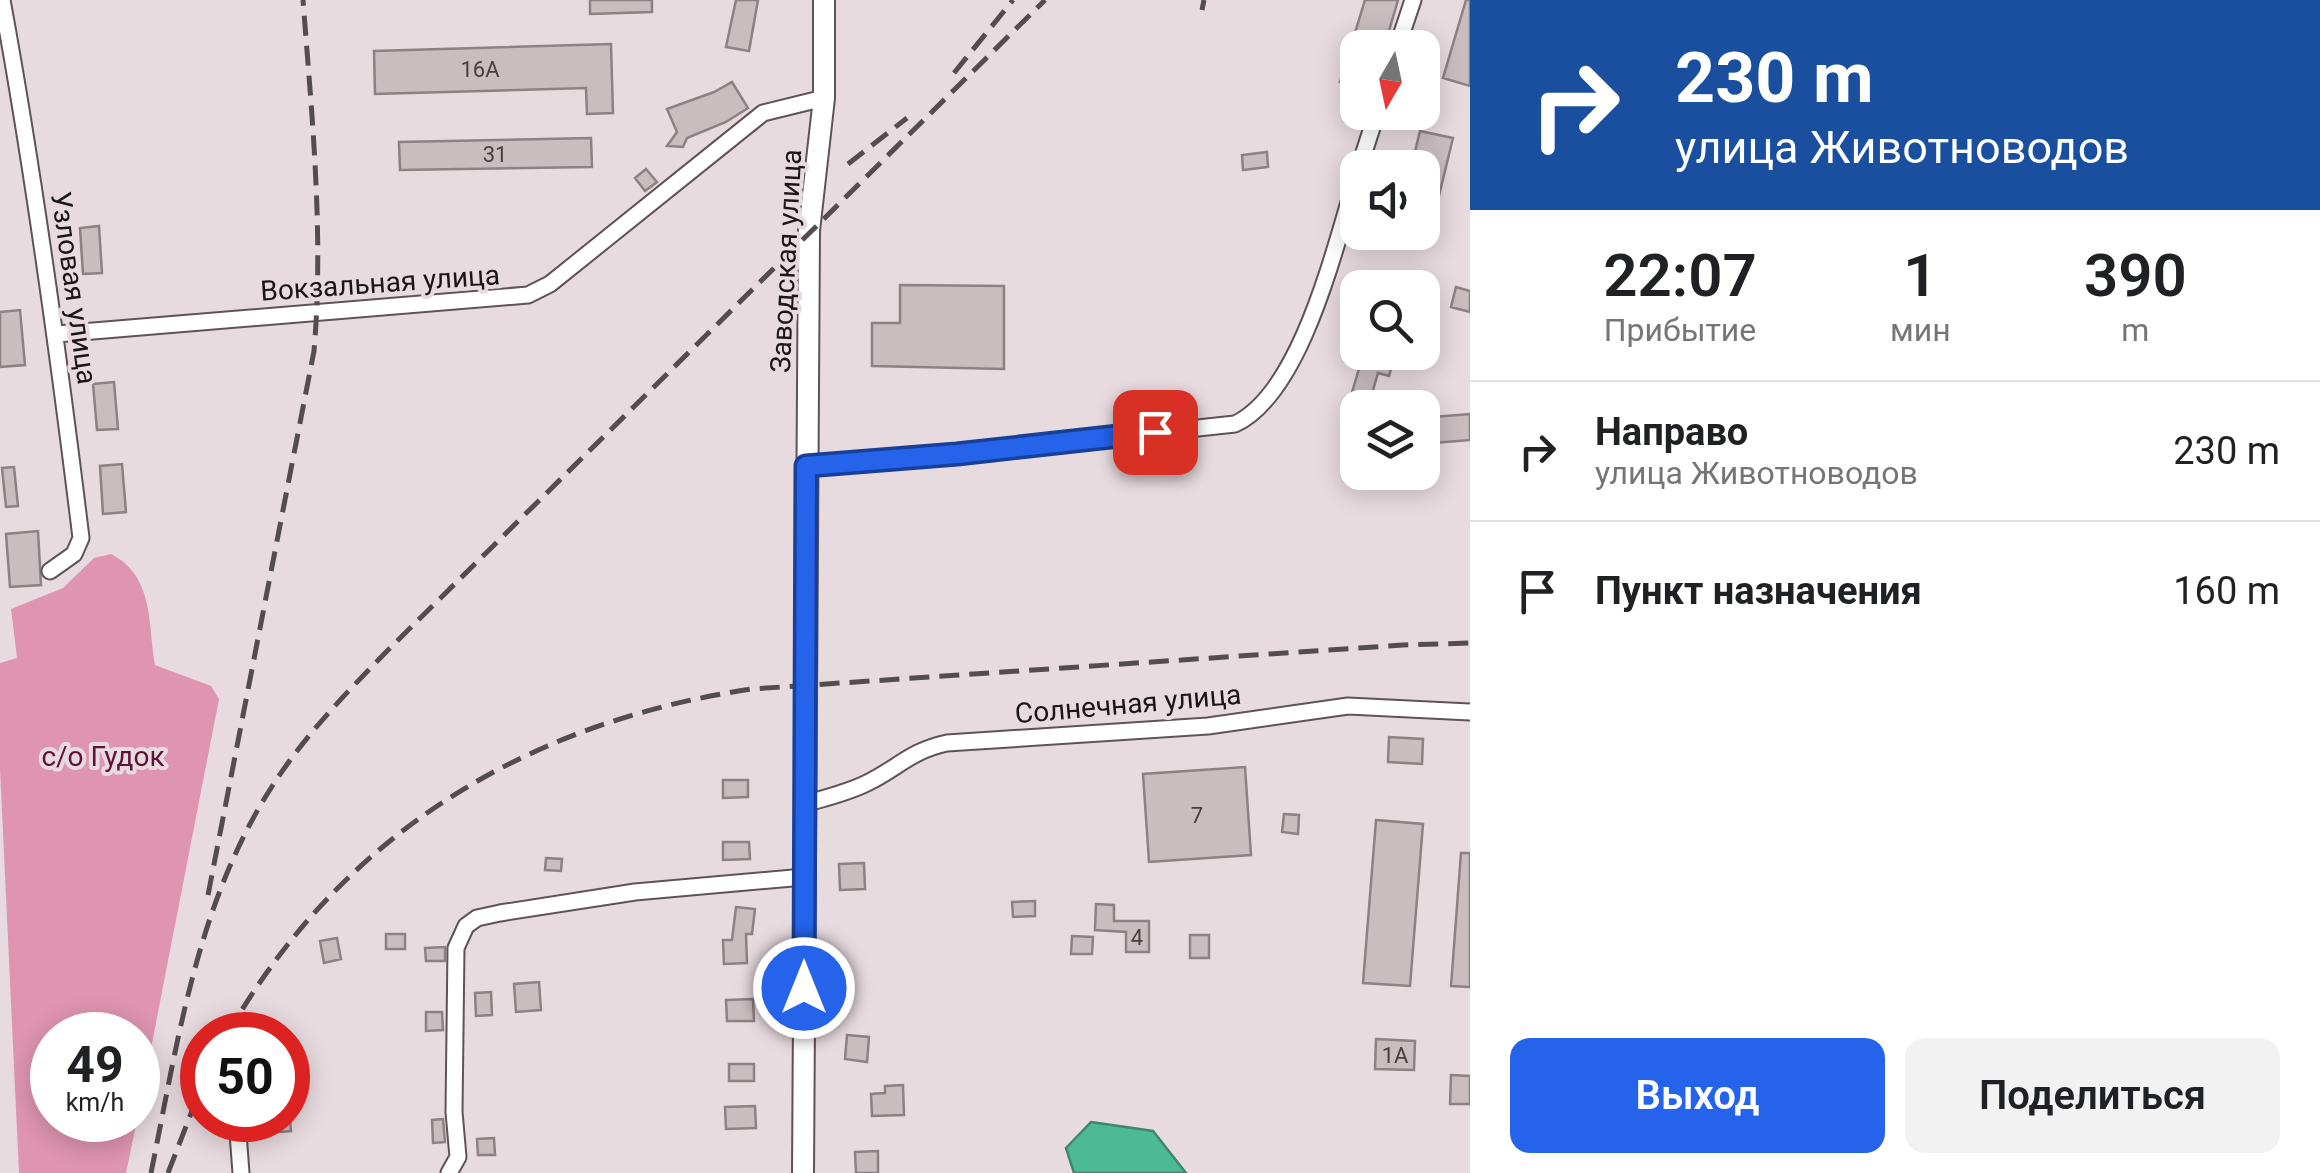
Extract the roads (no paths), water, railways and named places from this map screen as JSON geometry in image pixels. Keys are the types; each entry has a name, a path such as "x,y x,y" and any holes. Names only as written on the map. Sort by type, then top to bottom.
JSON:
{"main road":[{"name":"Заводская улица","path":"803,1173 809,231 824,98 824,0"}],"street":[{"name":"Узловая улица","path":"2,0 56,334 81,538 74,554 50,571"},
{"path":"1403,30 1412,0"},
{"name":"Вокзальная улица","path":"56,334 528,295 550,284 764,113 824,98"},
{"path":"806,466 1234,424 1266,399 1286,371 1311,319 1340,227"},
{"name":"Солнечная улица","path":"804,804 847,792 921,749 947,743 1208,726 1348,706 1470,712"},
{"path":"449,1173 458,1157 454,1112 456,948 466,926 477,918 500,913 635,892 804,877"},
{"path":"239,1142 241,1173"}],"railway":[{"path":"208,895 314,351 317,219 303,0"},
{"path":"954,73 1013,0"},
{"path":"151,1173 181,1023 208,926 246,832 297,750 390,648 1045,0"},
{"path":"1202,10 1204,0"},
{"path":"848,164 907,118"},
{"path":"242,1012 273,964 325,901 384,846 448,799 517,760 591,729 670,705 752,689 1470,643"},
{"path":"168,1173 180,1142"}],"park label":[{"name":"с/о Гудок","path":"103,756"}]}
